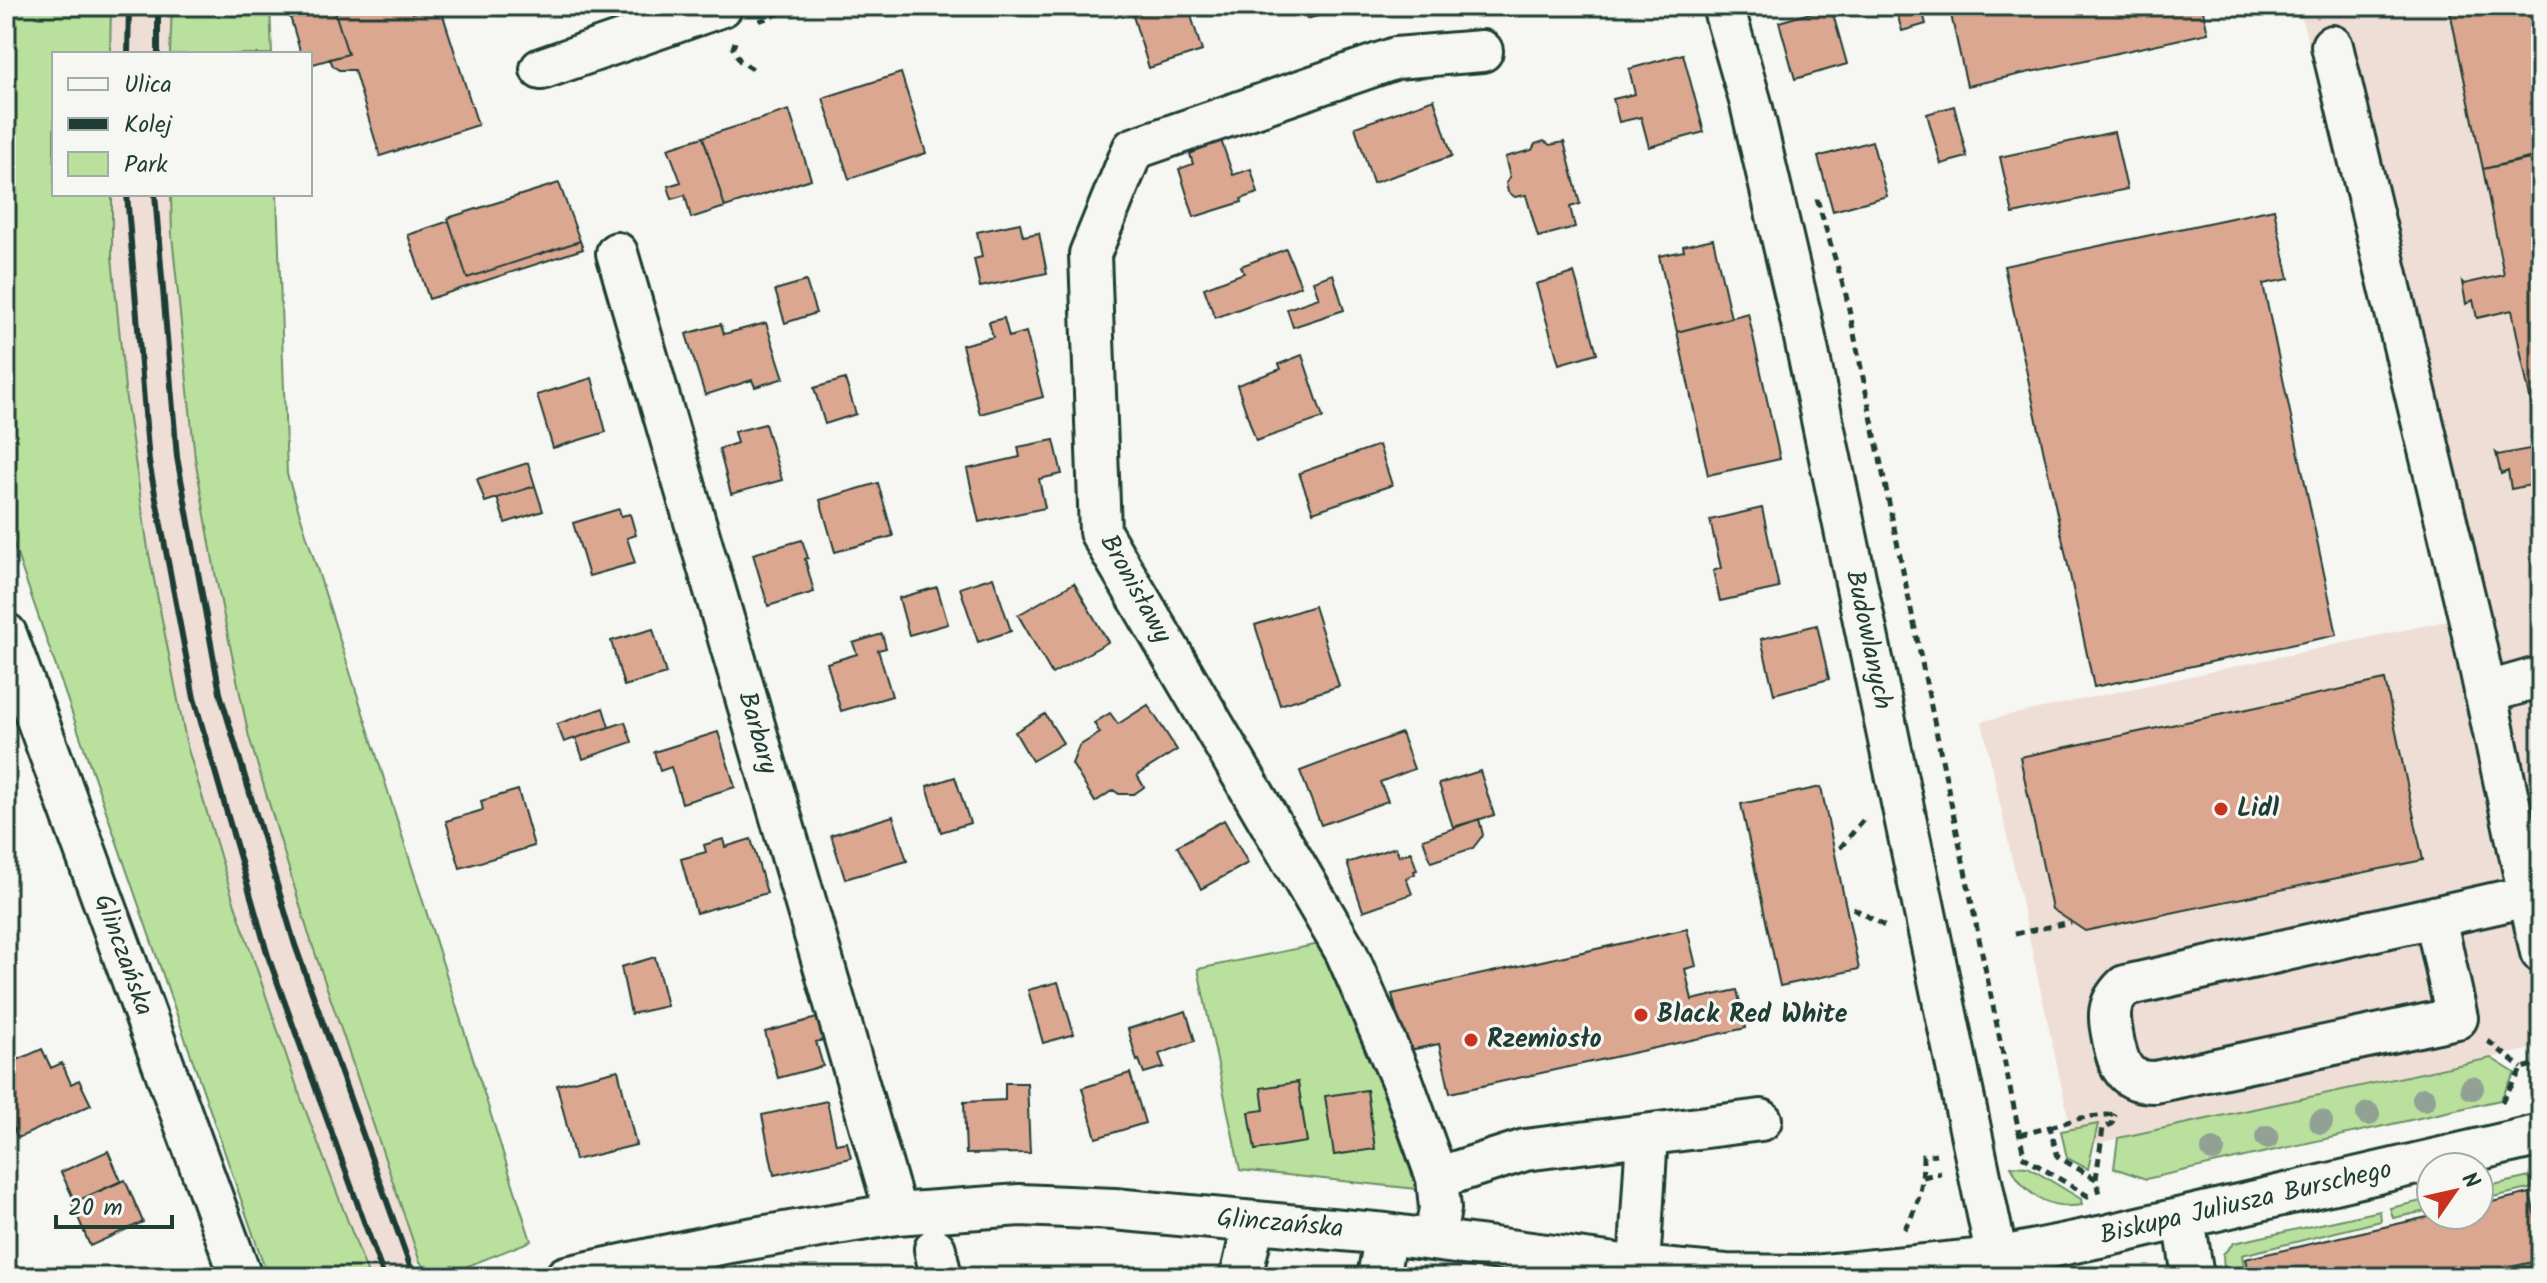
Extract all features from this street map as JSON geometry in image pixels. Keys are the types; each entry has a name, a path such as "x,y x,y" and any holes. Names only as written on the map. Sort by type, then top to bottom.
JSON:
{"street":[{"name":"Budowlanych","path":"1723,6 1751,104 1800,314 1999,1267"},
{"path":"541,69 735,22"},
{"path":"2332,46 2466,601 2541,952"},
{"name":"Bronisławy","path":"1435,1239 1440,1208 1437,1178 1403,1083 1346,952 1100,532 1090,254 1133,149 1396,58 1482,51"},
{"name":"Barbary","path":"617,253 896,1214"},
{"name":"Glinczańska","path":"6,634 241,1277"},
{"path":"2485,693 2541,677"},
{"path":"2435,917 2457,1018 2155,1082 2134,1079 2119,1064 2109,1018 2116,994 2125,986 2528,896"},
{"path":"1437,1178 1525,1150 1761,1120"},
{"path":"1639,1267 1647,1135"},
{"name":"Biskupa Juliusza Burschego","path":"1999,1267 2184,1218 2541,1135"},
{"name":"Glinczańska","path":"574,1276 725,1243 896,1214 1020,1205 1114,1209 1386,1234 1639,1267 1726,1275 1814,1276 1999,1267"},
{"path":"2184,1218 2193,1277"},
{"path":"1241,1277 1254,1222"},
{"path":"1378,1277 1386,1234"}],"path":[{"path":"756,71 740,61 733,48 735,22 800,6"},
{"path":"1846,295 2024,1156 2088,1196"},
{"path":"1840,848 1870,812"},
{"path":"1853,908 1896,933"},
{"path":"2015,934 2071,922"},
{"path":"2101,1193 2096,1179 2103,1128 2112,1124 2121,1094 2134,1079"},
{"path":"2020,1135 2081,1118 2115,1114"},
{"path":"2050,1127 2058,1157 2096,1179"},
{"path":"1923,1156 1923,1177"}],"shaded area":[{"path":"111,6 172,6 170,52 110,52"},
{"path":"2298,6 2541,6 2541,1047 2075,1148 1982,721 2469,616"},
{"path":"112,196 171,196 172,236 195,458 249,737 308,932 420,1262 380,1277 369,1277 299,1093 233,899 187,746 148,549 126,399 112,257"}],"green space":[{"path":"6,6 111,6 110,52 52,52 52,196 112,196 112,257 126,399 148,549 187,746 233,899 299,1093 369,1277 268,1277 6,523 6,62 9,60 6,50"},
{"path":"172,6 270,6 272,52 170,52"},
{"path":"171,196 277,196 287,474 531,1241 440,1277 420,1262 308,932 249,737 195,458 172,236"},
{"path":"1329,942 1417,1189 1240,1170 1198,969"},
{"path":"2491,1058 2515,1073 2500,1100 2146,1179 2114,1168 2118,1138"},
{"path":"2098,1124 2088,1169 2067,1158 2061,1131"},
{"path":"2011,1166 2028,1167 2081,1199 2082,1205 2059,1205 2039,1198 2023,1185"},
{"path":"2530,1177 2533,1188 2495,1196 2495,1185"},
{"path":"2415,1203 2415,1213 2393,1218 2390,1208"},
{"path":"2380,1211 2381,1221 2242,1255 2246,1277 2215,1277 2215,1274 2224,1272 2223,1254 2234,1243"},
{"path":"2541,1262 2541,1277 2501,1277 2500,1272"}],"building":[{"path":"287,6 333,6 348,54 312,64 312,52 300,52"},
{"path":"333,6 410,6 412,13 440,6 478,125 380,156 354,70 339,70 330,59 348,54"},
{"path":"1130,6 1188,6 1202,51 1149,68"},
{"path":"1303,6 1329,6 1324,14 1307,19"},
{"path":"1895,6 1921,6 1926,24 1902,31"},
{"path":"1949,6 2202,6 2208,33 1967,86"},
{"path":"2474,6 2541,6 2540,157 2483,169 2450,11"},
{"path":"1831,7 1847,64 1795,79 1779,22"},
{"path":"1683,54 1704,132 1649,147 1641,117 1619,122 1613,99 1635,94 1629,69"},
{"path":"901,73 926,153 849,179 823,98"},
{"path":"1434,99 1452,156 1373,183 1355,127"},
{"path":"1954,106 1967,157 1941,164 1927,114"},
{"path":"789,110 811,179 725,207 703,137"},
{"path":"2114,132 2127,189 2013,214 2000,157"},
{"path":"703,137 725,207 691,218 685,195 672,199 668,186 681,182 668,148"},
{"path":"1221,140 1233,175 1251,169 1258,193 1241,199 1242,202 1194,217 1179,169 1193,164 1190,154 1195,152 1193,148"},
{"path":"1544,141 1550,145 1564,142 1580,204 1570,207 1575,227 1538,237 1526,195 1515,197 1508,192 1506,183 1510,177 1505,157 1532,150 1535,144"},
{"path":"1872,141 1887,196 1833,211 1818,157"},
{"path":"2541,155 2541,483 2511,489 2508,471 2501,474 2496,453 2540,447 2512,310 2477,318 2473,300 2466,304 2462,282 2504,275 2483,169"},
{"path":"559,183 580,241 467,278 448,218"},
{"path":"2274,209 2289,279 2263,284 2337,635 2094,687 2004,266"},
{"path":"449,221 467,278 580,241 583,249 429,299 408,235"},
{"path":"1020,223 1023,236 1039,233 1047,273 980,287 974,259 982,257 977,232"},
{"path":"1713,239 1731,318 1677,332 1659,256 1684,251 1683,246"},
{"path":"1286,249 1301,286 1215,318 1204,288 1244,273 1241,266"},
{"path":"1574,273 1597,353 1559,364 1536,284"},
{"path":"1333,274 1344,310 1293,327 1287,309 1319,298 1313,281"},
{"path":"806,281 816,313 785,323 775,290"},
{"path":"1748,313 1780,459 1708,475 1677,332"},
{"path":"1004,318 1009,337 1026,332 1043,397 980,414 962,345 993,337 989,322"},
{"path":"766,323 784,378 755,387 752,380 705,395 686,334 721,324 724,334"},
{"path":"1302,355 1323,418 1256,441 1237,385 1281,369 1279,364"},
{"path":"592,378 606,432 553,448 537,395"},
{"path":"845,379 856,414 825,424 814,388"},
{"path":"765,424 782,480 731,494 719,449 737,443 734,432"},
{"path":"1054,440 1062,474 1039,479 1045,508 979,522 967,469 1020,457 1018,447"},
{"path":"1379,445 1392,485 1313,512 1299,473"},
{"path":"528,463 535,486 485,502 477,479"},
{"path":"878,483 893,536 835,552 820,500"},
{"path":"535,486 543,511 505,523 497,498"},
{"path":"1762,508 1779,588 1720,601 1713,571 1721,568 1710,520"},
{"path":"619,509 621,516 630,514 636,535 627,538 635,563 589,576 573,523"},
{"path":"802,540 814,592 768,606 753,554"},
{"path":"993,577 1011,631 978,642 960,588"},
{"path":"1074,583 1108,642 1052,674 1018,615"},
{"path":"937,587 948,624 909,635 899,598"},
{"path":"1314,606 1339,686 1280,705 1255,625"},
{"path":"1817,625 1829,679 1774,694 1761,639"},
{"path":"653,629 666,674 624,686 611,641"},
{"path":"882,634 886,648 878,650 892,696 841,711 827,663 857,654 853,643"},
{"name":"Lidl","path":"2385,680 2423,860 2085,931 2052,909 2020,757"},
{"path":"1148,705 1177,750 1137,775 1144,787 1134,794 1119,794 1113,790 1095,802 1072,764 1079,746 1100,733 1094,723 1110,713 1118,724"},
{"path":"603,708 609,727 564,742 557,724"},
{"path":"1045,714 1063,743 1032,761 1015,732"},
{"path":"625,722 632,742 583,759 576,738"},
{"path":"718,732 735,787 682,803 671,767 660,771 654,752"},
{"path":"1401,733 1414,769 1380,782 1388,801 1321,825 1300,771"},
{"path":"1480,771 1494,815 1453,827 1439,784"},
{"path":"955,777 970,823 941,832 927,786"},
{"path":"1821,787 1859,969 1780,986 1741,804"},
{"path":"518,790 534,846 460,868 446,821 483,810 481,801"},
{"path":"893,816 907,861 845,879 831,835"},
{"path":"1479,819 1483,835 1473,848 1431,862 1423,839"},
{"path":"1224,820 1248,863 1201,889 1177,846"},
{"path":"723,839 725,847 751,839 767,893 696,913 681,859 706,852 704,845"},
{"path":"1396,847 1399,856 1411,852 1417,870 1406,878 1412,894 1363,911 1347,863"},
{"path":"1687,929 1696,966 1685,969 1692,1000 1737,990 1746,1028 1450,1093 1439,1044 1410,1050 1401,1031 1392,994"},
{"path":"655,957 667,1006 631,1014 621,967"},
{"path":"1058,982 1074,1034 1043,1043 1028,990"},
{"path":"1186,1011 1195,1041 1159,1054 1164,1067 1144,1073 1137,1061 1128,1029"},
{"path":"817,1018 823,1040 816,1042 823,1066 778,1078 765,1032"},
{"path":"42,1049 51,1068 62,1063 71,1084 79,1080 91,1105 18,1138 6,1112 6,1065"},
{"path":"618,1070 636,1145 575,1160 557,1085"},
{"path":"1130,1073 1145,1123 1096,1138 1082,1088"},
{"path":"1298,1082 1307,1142 1255,1150 1249,1112 1264,1110 1261,1088"},
{"path":"1005,1083 1027,1083 1030,1153 966,1154 964,1102 1005,1100"},
{"path":"1367,1090 1375,1149 1334,1155 1325,1096"},
{"path":"827,1101 836,1144 847,1142 851,1158 774,1175 762,1115"},
{"path":"108,1151 121,1181 75,1202 61,1172"},
{"path":"125,1180 143,1222 90,1246 72,1203"},
{"path":"2530,1193 2541,1244 2541,1260 2468,1277 2250,1277 2245,1259 2415,1220 2415,1231 2495,1231 2495,1201"}],"railway":[{"path":"128,52 129,6"},
{"path":"158,6 158,52"},
{"path":"127,196 149,462 194,698 268,956 384,1277"},
{"path":"155,196 177,457 220,693 295,945 414,1277"}],"place":[{"name":"Lidl","path":"2221,809"},
{"name":"Black Red White","path":"1641,1015"},
{"name":"Rzemiosło","path":"1471,1040"}]}
